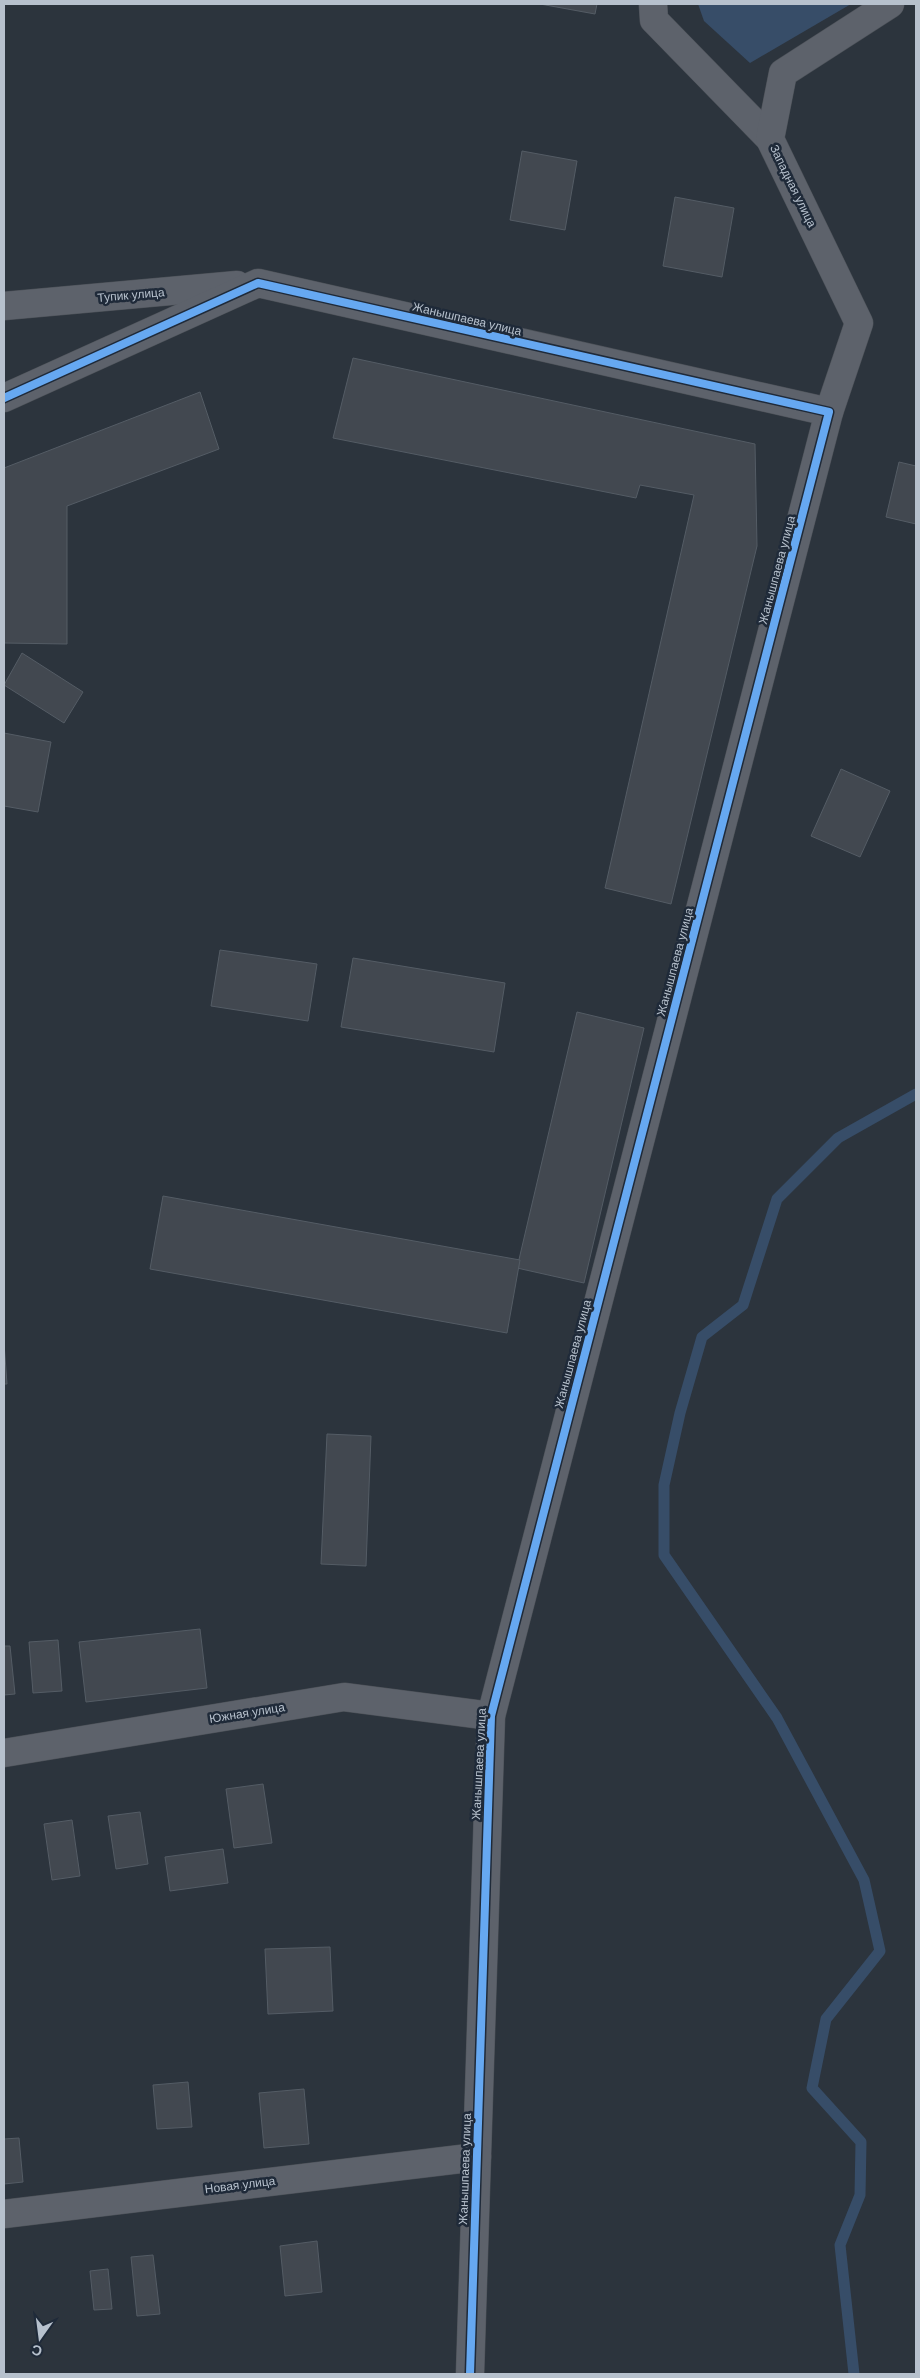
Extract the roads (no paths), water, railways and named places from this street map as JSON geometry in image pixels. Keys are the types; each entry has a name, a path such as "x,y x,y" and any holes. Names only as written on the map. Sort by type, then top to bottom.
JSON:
{"street":[{"path":"652,4 654,20 770,139"},
{"name":"Западная улица","path":"829,412 859,323 770,139 783,73 890,4"},
{"path":"4,398 258,284"},
{"name":"Жанышпаева улица","path":"258,284 829,412 490,1716 470,2374"},
{"name":"Тупик улица","path":"4,306 258,284"},
{"name":"Южная улица","path":"4,1753 344,1697 490,1716"},
{"name":"Новая улица","path":"4,2214 477,2157"}],"water":[{"path":"698,4 851,4 750,63 704,21"}],"waterway":[{"path":"854,2374 840,2245 860,2195 861,2142 812,2088 826,2019 880,1951 864,1880 777,1718 664,1555 664,1485 680,1413 702,1337 743,1305 777,1199 838,1138 916,1094"}]}
